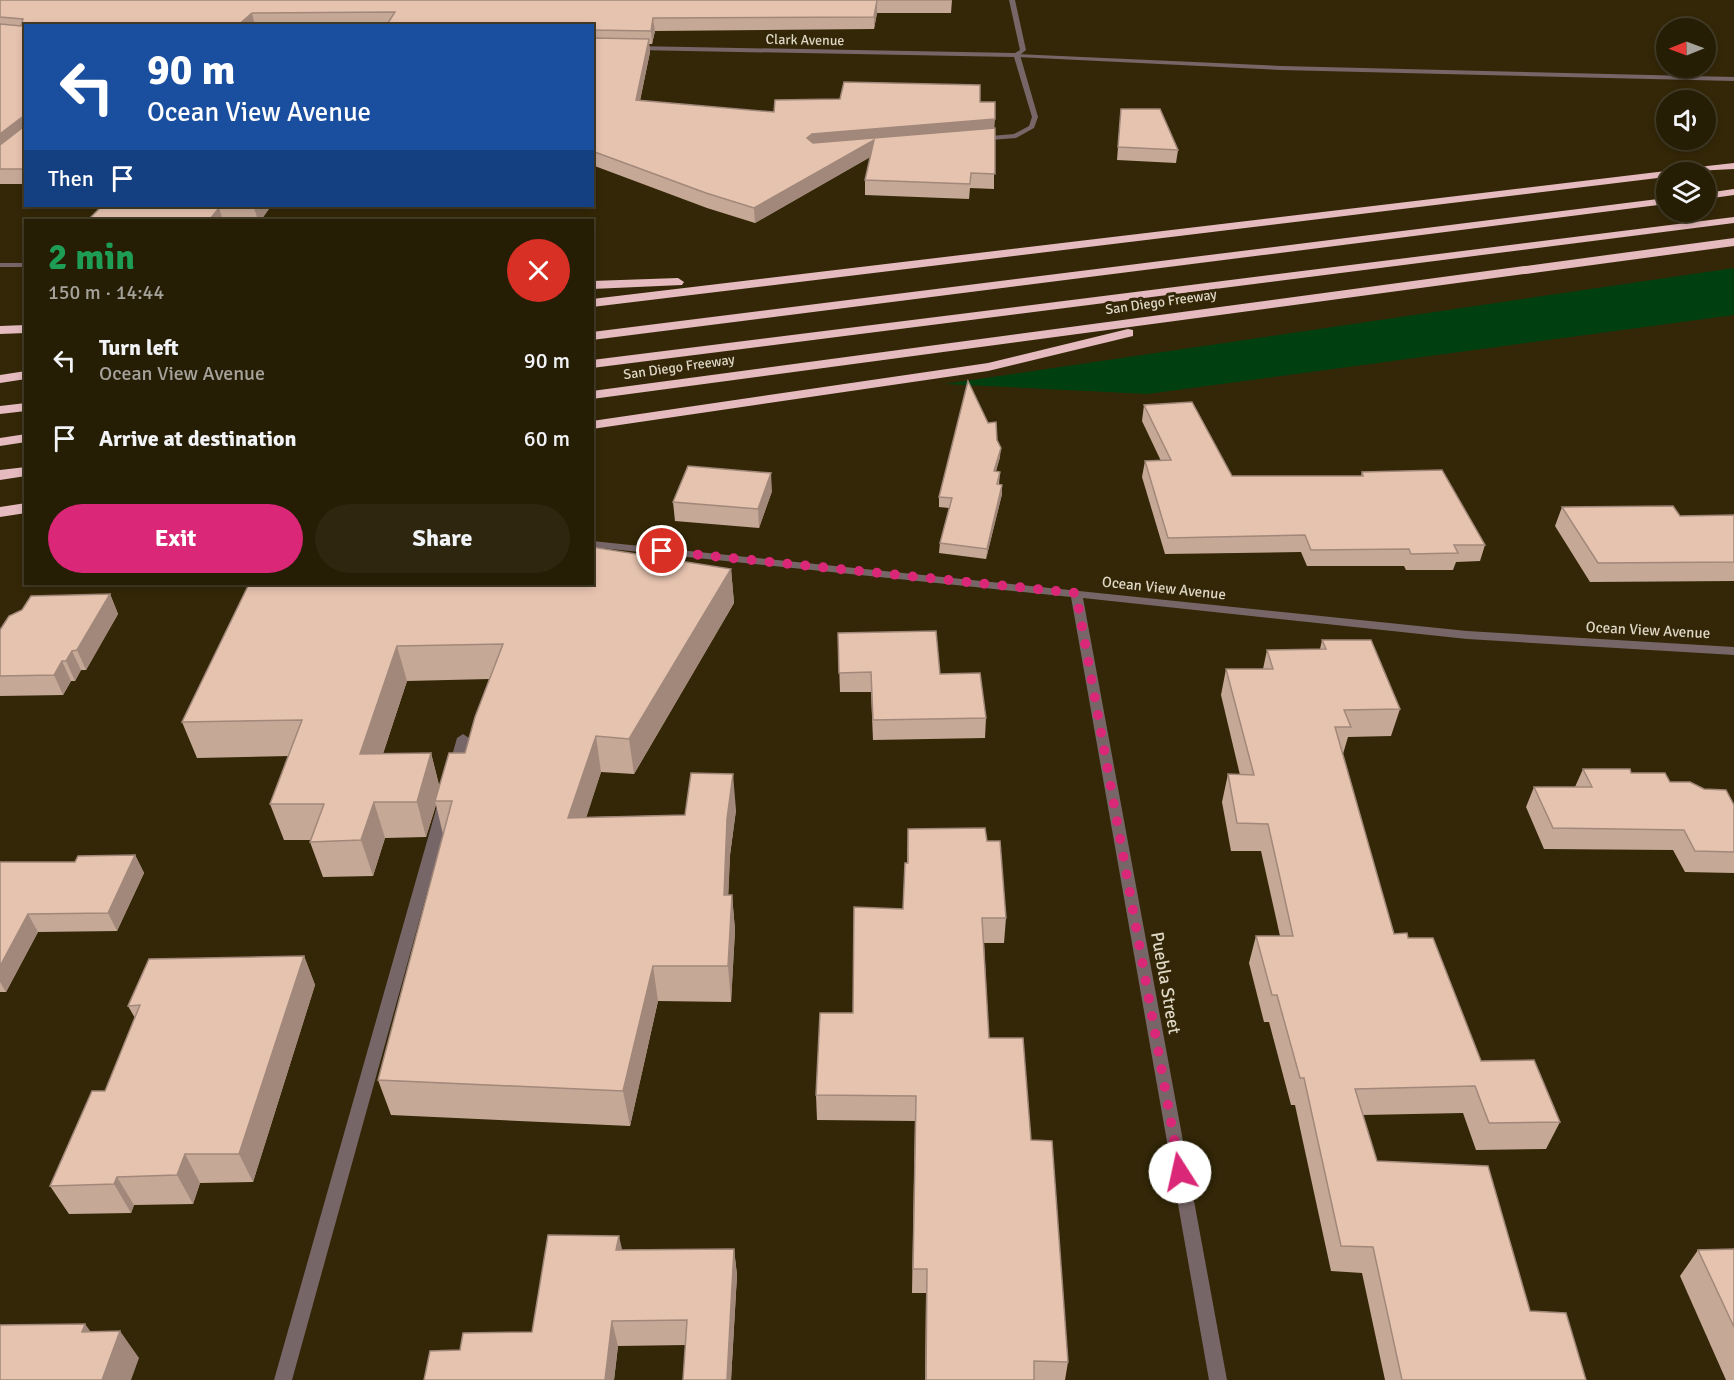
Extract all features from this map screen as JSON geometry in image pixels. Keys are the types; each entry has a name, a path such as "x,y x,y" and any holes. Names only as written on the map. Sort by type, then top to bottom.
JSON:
{"highway":[{"path":"1716,168 1734,166"},
{"path":"594,303 1656,175"},
{"path":"1716,195 1734,192"},
{"path":"594,336 1656,202"},
{"path":"594,364 1734,220"},
{"name":"San Diego Freeway","path":"594,395 1734,242"},
{"path":"594,285 767,281"},
{"path":"594,425 988,367 1225,310"},
{"path":"0,330 24,329"},
{"path":"0,379 24,375"},
{"path":"0,410 24,407"},
{"path":"0,442 24,438"},
{"path":"0,475 24,471"},
{"path":"0,512 24,508"}],"street":[{"path":"971,139 1016,136 1032,127 1035,117 1017,55 1023,50 1012,0"},
{"name":"Clark Avenue","path":"628,48 1017,55 1281,68 1734,79"},
{"path":"0,265 24,265"},
{"name":"Ocean View Avenue","path":"594,544 1467,635 1734,651"},
{"name":"Puebla Street","path":"1076,593 1218,1380"},
{"path":"284,1380 463,738"}],"green space":[{"path":"1734,268 1734,315 1147,394 945,384"}],"building":[{"path":"0,0 877,0 874,17 653,18 651,31 594,30 594,24 387,24 395,12 252,13 239,24 24,24 24,169 0,169 0,145 22,128 21,118 0,134 0,24 21,26 23,19 0,17"},
{"path":"594,38 649,39 636,100 774,112 775,100 840,99 844,82 980,85 980,102 995,102 995,119 812,134 807,138 813,143 995,128 995,174 971,173 970,184 865,180 874,140 754,208 594,152"},
{"path":"1121,109 1160,109 1178,150 1118,147"},
{"path":"101,207 255,207 219,208 210,219 89,219"},
{"path":"968,381 988,423 996,422 997,440 1001,448 994,471 1000,472 997,484 1002,485 987,549 940,543 952,498 939,497"},
{"path":"1192,402 1232,476 1363,476 1362,472 1442,470 1485,545 1454,545 1458,553 1411,554 1409,549 1311,550 1305,535 1168,538 1145,461 1171,460 1144,405"},
{"path":"688,466 771,473 758,509 673,502"},
{"path":"1673,506 1680,516 1734,515 1734,562 1598,563 1562,507"},
{"path":"594,547 731,569 629,739 596,736 568,818 685,815 691,773 733,774 727,819 724,895 732,895 728,966 653,966 623,1091 378,1080 452,801 435,801 449,753 465,753 475,717 503,644 397,646 360,754 431,753 417,802 374,802 361,840 310,842 324,804 270,804 302,720 182,722 249,585 594,585"},
{"path":"110,594 77,650 72,651 66,661 62,661 54,675 0,676 0,630 9,616 22,610 31,596"},
{"path":"936,631 940,674 980,673 986,718 873,720 871,672 839,673 838,633"},
{"path":"1322,640 1371,640 1400,709 1344,710 1351,727 1335,727 1394,934 1407,933 1408,938 1433,938 1481,1061 1534,1060 1560,1122 1489,1123 1475,1086 1355,1089 1377,1161 1488,1166 1530,1311 1566,1313 1586,1380 1402,1380 1373,1247 1341,1246 1304,1078 1300,1078 1277,995 1272,995 1256,936 1293,936 1268,824 1237,823 1228,774 1254,775 1226,669 1273,669 1267,650 1326,649"},
{"path":"1583,769 1630,769 1631,773 1665,773 1670,782 1690,782 1704,789 1726,790 1734,805 1734,852 1695,851 1684,830 1553,828 1534,787 1592,787"},
{"path":"985,828 987,841 1000,841 1006,918 982,918 989,1038 1023,1038 1031,1140 1052,1141 1068,1362 1034,1361 1034,1380 926,1380 927,1269 913,1269 916,1096 816,1095 820,1013 853,1013 854,907 903,909 905,863 908,863 908,829"},
{"path":"135,855 108,913 28,914 0,966 0,862 75,862 78,856"},
{"path":"304,956 239,1154 185,1154 177,1175 117,1177 114,1184 50,1186 92,1091 105,1091 140,1005 128,1006 149,959"},
{"path":"548,1235 619,1236 616,1250 734,1249 727,1379 730,1379 683,1380 687,1320 612,1321 605,1380 424,1380 430,1351 460,1350 463,1333 532,1332"},
{"path":"1734,1249 1734,1327 1698,1250"},
{"path":"85,1324 82,1332 120,1331 102,1380 0,1380 0,1325"}],"route":[{"path":"662,551 1076,593 1180,1172"}]}
